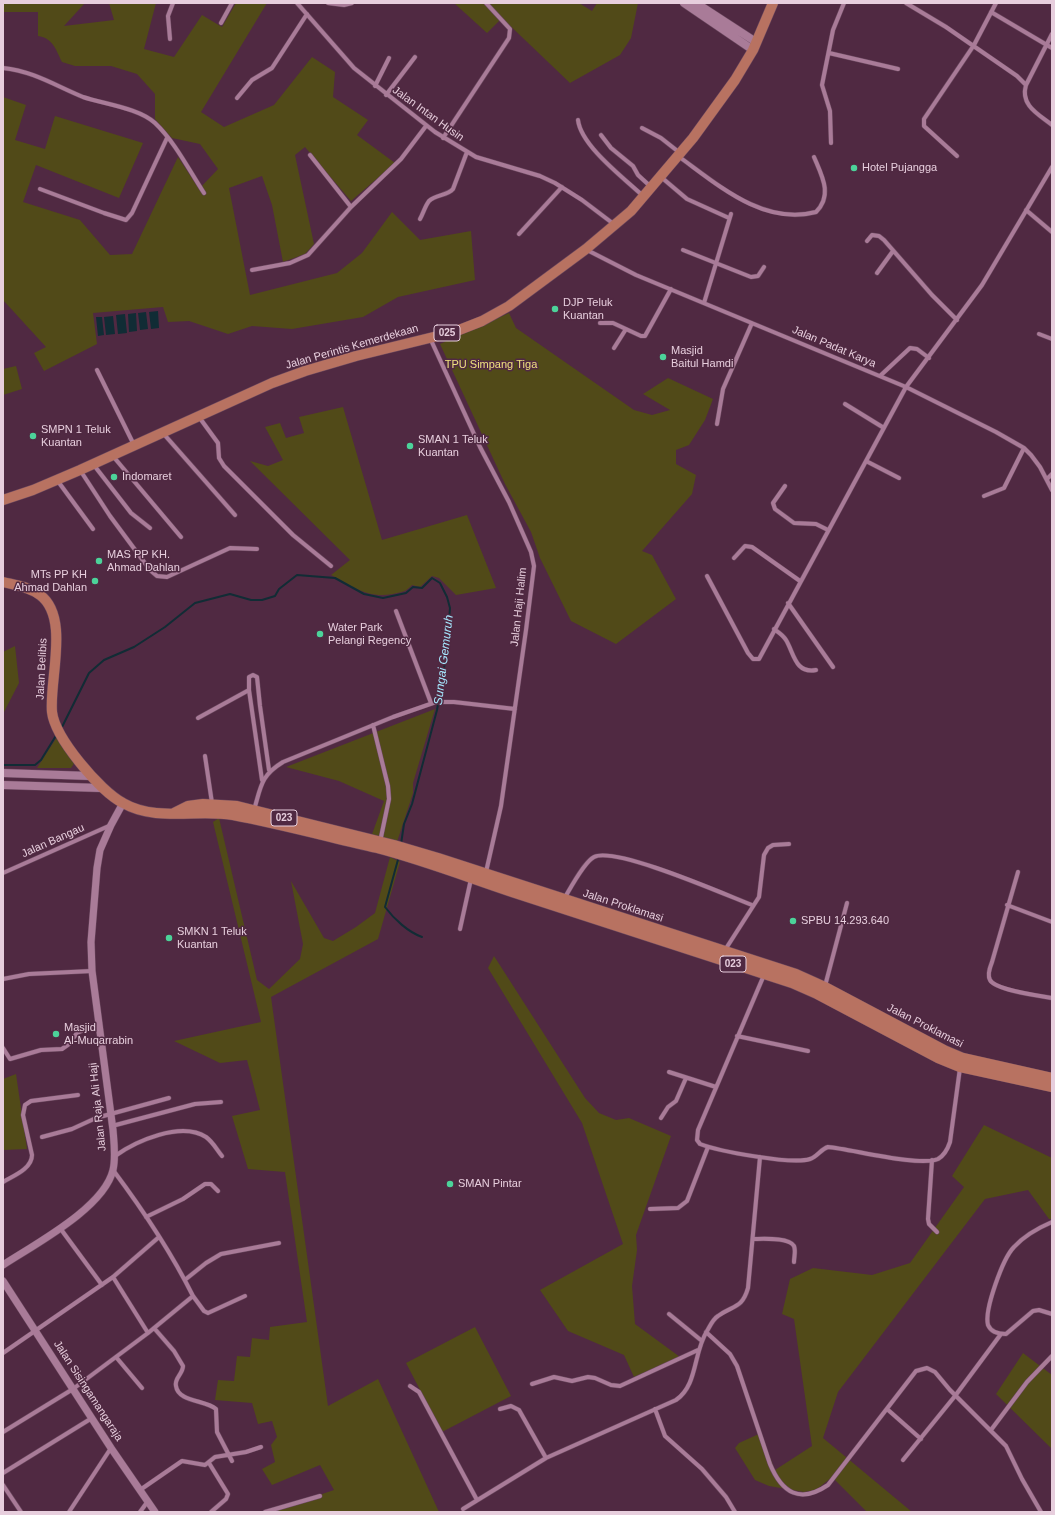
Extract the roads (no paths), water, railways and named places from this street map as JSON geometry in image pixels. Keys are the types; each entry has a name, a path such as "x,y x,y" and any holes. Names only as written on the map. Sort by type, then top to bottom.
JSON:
{"highway":[{"name":"Jalan Perintis Kemerdekaan","path":"3,500 80,470 272,382 305,371 454,332 482,321 509,306 586,250 615,226 652,188 734,80 754,46 773,3"},
{"name":"Jalan Belibis","path":"3,582 24,587 40,594 52,611 56,625 52,713 58,731 90,776"},
{"name":"Jalan Proklamasi","path":"90,776 101,788 123,803 139,810 187,815 254,811 437,862 486,874 695,946 817,994 915,1040 963,1058 1052,1078"},
{"name":"Jalan Proklamasi","path":"174,813 188,806 212,803 236,811 379,845"},
{"name":"Jalan Proklamasi","path":"437,862 471,878 695,946 724,951 796,974 825,987 960,1067 1052,1087"}],"main road":[{"path":"684,3 754,46"},
{"path":"696,3 754,46"},
{"path":"3,773 90,776"},
{"path":"3,785 101,788"}],"street":[{"path":"170,39 168,16 173,3"},
{"path":"221,23 232,3"},
{"name":"Jalan Intan Husin","path":"297,3 339,53 386,95 443,138 467,152 487,161 540,176 562,187 582,200 615,226"},
{"path":"328,3 344,5 352,3"},
{"path":"443,138 510,34 507,26 486,3"},
{"path":"831,143 830,111 822,85 833,30 844,3"},
{"path":"906,3 974,45 1026,85"},
{"path":"957,156 924,126 924,119 974,45 996,3"},
{"path":"991,12 1052,48"},
{"path":"237,98 252,80 272,68 307,14"},
{"path":"1052,34 1026,85 1024,93 1027,104 1052,125"},
{"path":"829,53 898,69"},
{"path":"386,95 415,57"},
{"path":"375,86 389,58"},
{"path":"3,68 27,72 82,96 144,115 154,123 167,138 204,193"},
{"path":"578,120 582,134 596,151 644,197"},
{"path":"252,270 290,262 308,255 351,207 401,159 426,126"},
{"path":"642,128 661,138 678,154 738,197 760,209 788,213 816,212 823,202 826,185 814,158"},
{"path":"600,135 611,148 633,166 638,175 652,188"},
{"path":"40,189 126,220 132,213 167,138"},
{"path":"420,219 429,202 433,198 449,193 453,189 467,152"},
{"path":"310,156 351,207"},
{"path":"707,576 752,658 759,658 906,387 982,285 1052,167"},
{"path":"661,177 687,199 730,216 704,303"},
{"path":"519,234 562,187"},
{"path":"1026,210 1052,232"},
{"path":"867,241 872,235 879,236 957,320"},
{"name":"Jalan Padat Karya","path":"586,250 607,261 671,289 906,387 996,432 1024,448 1040,467 1052,490"},
{"path":"684,250 751,277 758,276 764,267"},
{"path":"877,273 893,251"},
{"path":"600,323 613,323 641,336 647,335 671,289"},
{"path":"716,424 723,389 752,323"},
{"path":"614,348 626,329"},
{"path":"1039,334 1052,339"},
{"name":"Jalan Haji Halim","path":"430,338 480,447 509,502 531,552 534,566 501,806 486,874"},
{"path":"880,376 910,348 917,349 929,358"},
{"path":"97,370 134,445"},
{"path":"845,404 884,428"},
{"path":"198,415 218,443 219,458 224,466 293,535 331,566"},
{"path":"162,432 235,515"},
{"path":"984,496 1004,488 1024,448"},
{"path":"112,455 181,537"},
{"path":"866,461 899,478"},
{"path":"93,464 128,509 150,528"},
{"path":"80,470 132,546 150,570 157,576 167,577 230,548 257,549"},
{"path":"1047,479 1052,474"},
{"path":"57,480 93,529"},
{"path":"785,486 773,503 775,509 794,523 816,524 828,530"},
{"path":"734,558 743,547 752,547 800,580"},
{"path":"788,603 833,667"},
{"path":"396,611 434,702"},
{"path":"774,629 785,638 800,667 804,670 816,670"},
{"path":"262,781 249,690 249,677 254,675 258,677 260,713 269,770"},
{"path":"198,718 249,690"},
{"path":"254,811 262,781 269,770 282,762 373,725 434,702 444,701 515,709"},
{"path":"373,725 388,786 389,799 379,845"},
{"path":"206,756 212,803"},
{"name":"Jalan Raja Ali Haji","path":"3,1264 88,1207 103,1192 113,1170 115,1156 100,1023 92,971 91,936 100,850 123,803"},
{"name":"Jalan Bangau","path":"3,873 111,825"},
{"path":"724,951 760,893 761,864 764,854 768,848 773,845 789,844"},
{"path":"563,900 589,861 601,854 612,855 673,874 752,905"},
{"path":"1018,872 1007,905 989,972 990,980 998,986 1052,998"},
{"path":"460,929 471,878"},
{"path":"825,987 847,903"},
{"path":"1007,905 1052,921"},
{"path":"3,979 29,974 92,971"},
{"path":"764,974 737,1036 697,1136 700,1144 760,1157 805,1160 811,1159 828,1148 901,1159 932,1160 942,1155 950,1142 960,1067"},
{"path":"3,1048 10,1059 41,1050 62,1049 69,1044 77,1033 100,1023"},
{"path":"737,1036 808,1051"},
{"path":"669,1072 716,1088"},
{"path":"661,1118 668,1107 676,1101 686,1078"},
{"path":"3,1182 27,1167 31,1161 32,1155 23,1115 25,1105 31,1101 78,1095"},
{"path":"42,1137 72,1129 86,1121 169,1098"},
{"path":"112,1126 195,1104 221,1102"},
{"path":"115,1156 139,1141 171,1133 188,1131 205,1136 211,1141 222,1156"},
{"path":"650,1209 678,1208 687,1201 708,1146"},
{"path":"463,1509 546,1458 676,1400 688,1389 698,1350 706,1332 718,1316 741,1304 746,1298 760,1157"},
{"path":"932,1160 928,1220 929,1224 937,1232"},
{"path":"113,1170 146,1217 186,1279 193,1296 204,1310 208,1313 245,1296"},
{"path":"146,1217 183,1199 204,1184 211,1184 218,1191"},
{"path":"1052,1222 1030,1234 1014,1247 1007,1256 988,1314 988,1325 992,1330 1001,1334 1010,1332 1034,1311 1039,1310 1052,1314"},
{"path":"60,1227 102,1285"},
{"path":"3,1353 36,1332 113,1277 159,1237"},
{"path":"753,1239 775,1239 789,1242 794,1247 794,1262"},
{"path":"186,1279 206,1263 221,1254 279,1243"},
{"path":"113,1277 148,1333"},
{"name":"Jalan Sisingamangaraja","path":"3,1281 111,1448 156,1512"},
{"path":"3,1432 73,1389 148,1333 193,1296"},
{"path":"668,1314 702,1341"},
{"path":"154,1328 174,1351 183,1366 183,1370 176,1383 177,1390 184,1396 216,1409 217,1432 232,1461"},
{"path":"706,1332 730,1354 737,1366 776,1479 790,1492 807,1495 817,1492 828,1484 916,1371 924,1368 931,1369 935,1372 955,1396 1006,1446 1022,1479 1041,1512"},
{"path":"903,1460 955,1396 1001,1334"},
{"path":"532,1384 554,1377 575,1381 588,1377 595,1378 611,1386 620,1386 698,1350"},
{"path":"991,1430 1027,1382 1052,1356"},
{"path":"116,1357 142,1388"},
{"path":"410,1386 419,1392 477,1500"},
{"path":"500,1409 511,1406 519,1410 546,1458"},
{"path":"655,1409 660,1426 665,1436 702,1469 726,1497 735,1512"},
{"path":"887,1409 921,1438"},
{"path":"3,1473 92,1418"},
{"path":"140,1490 178,1463 186,1462 204,1465 209,1463 215,1457 228,1453 246,1452 261,1447"},
{"path":"69,1512 111,1448"},
{"path":"209,1463 228,1494 226,1499 211,1512"},
{"path":"3,1485 21,1512"},
{"path":"265,1512 320,1496"},
{"path":"140,1512 148,1501"}],"water":[{"path":"158,311 159,328 151,329 149,312"},
{"path":"146,312 148,329 140,330 138,313"},
{"path":"136,313 137,331 129,332 128,314"},
{"path":"125,314 127,333 118,334 116,315"},
{"path":"113,316 115,334 106,335 104,317"},
{"path":"96,317 102,317 104,335 98,336"}],"waterway":[{"name":"Sungai Gemuruh","path":"62,727 89,673 104,660 134,647 165,627 195,603 230,594 251,600 262,600 275,596 279,589 297,575 335,578 364,594 383,598 406,593 413,587 422,588 432,578 440,583 447,597 450,608 446,656 437,710 412,804 404,824 401,844"},
{"name":"Sungai Gemuruh","path":"3,765 35,765 41,760 57,734"},
{"name":"Sungai Gemuruh","path":"399,856 385,907 402,925 422,937"}],"place":[{"name":"Hotel Pujangga","path":"854,168"},
{"name":"DJP Teluk Kuantan","path":"555,309"},
{"name":"Masjid Baitul Hamdi","path":"663,357"},
{"name":"SMPN 1 Teluk Kuantan","path":"33,436"},
{"name":"SMAN 1 Teluk Kuantan","path":"410,446"},
{"name":"Indomaret","path":"114,477"},
{"name":"MAS PP KH. Ahmad Dahlan","path":"99,561"},
{"name":"MTs PP KH Ahmad Dahlan","path":"95,581"},
{"name":"Water Park Pelangi Regency","path":"320,634"},
{"name":"SPBU 14.293.640","path":"793,921"},
{"name":"SMKN 1 Teluk Kuantan","path":"169,938"},
{"name":"Masjid Al-Muqarrabin","path":"56,1034"},
{"name":"SMAN Pintar","path":"450,1184"}],"park label":[{"name":"TPU Simpang Tiga","path":"491,365"}]}
